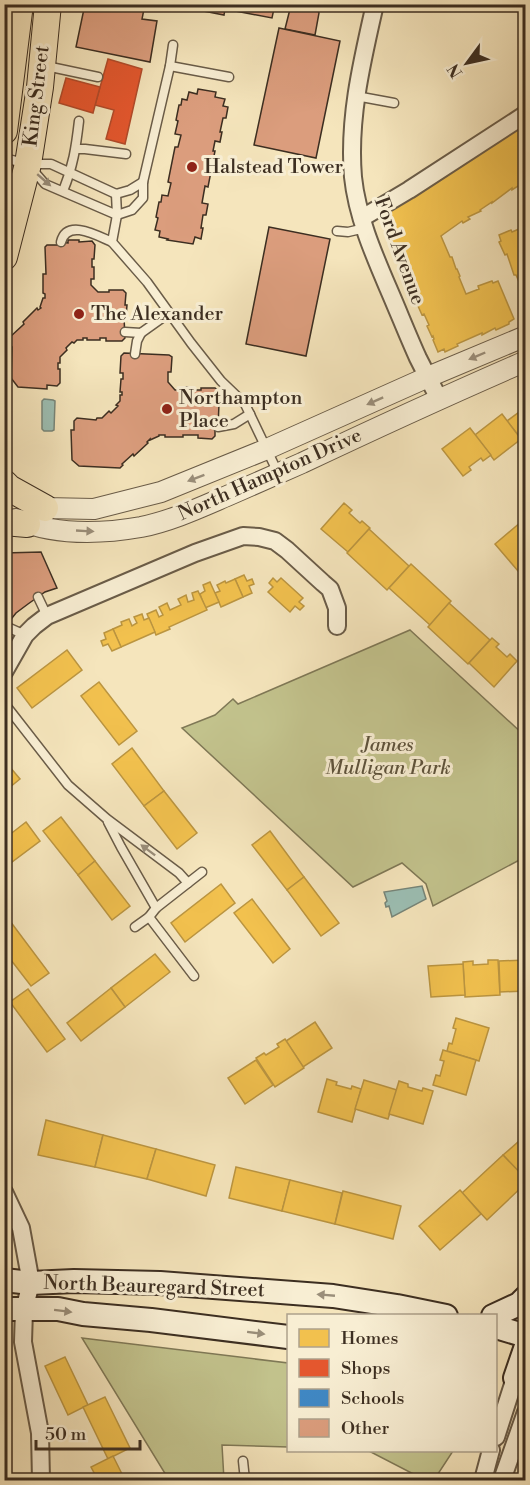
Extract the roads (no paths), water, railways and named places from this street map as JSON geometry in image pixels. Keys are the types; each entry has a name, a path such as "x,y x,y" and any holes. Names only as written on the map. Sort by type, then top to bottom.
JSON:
{"main road":[{"name":"King Street","path":"4,131 20,4"},
{"name":"King Street","path":"4,257 16,161 42,65 48,4"},
{"path":"4,483 9,488 20,517"},
{"name":"North Beauregard Street","path":"4,1280 160,1283 333,1296 436,1314"},
{"path":"497,1314 519,1304 525,1297"},
{"name":"North Beauregard Street","path":"14,1309 58,1309 82,1314 287,1337"},
{"path":"497,1329 525,1336"},
{"path":"512,1377 525,1346"}],"street":[{"name":"Ford Avenue","path":"375,4 356,96 353,126 353,175 375,258 439,399"},
{"path":"364,223 525,114"},
{"name":"North Hampton Drive","path":"20,517 94,509 161,492 267,449 525,336"},
{"name":"North Hampton Drive","path":"4,495 20,517 65,531 97,532 142,526 174,518 278,474 525,361"},
{"path":"4,672 25,635 46,616 195,553 243,536 275,541 323,583 330,590 337,608 337,626"},
{"path":"4,1192 21,1228 31,1282 14,1309 23,1342 40,1433 41,1480"},
{"path":"497,1430 512,1377"},
{"path":"502,1480 525,1412"},
{"path":"483,1480 490,1452"}],"lane":[{"path":"16,161 45,184 117,215 132,210 144,198 143,182 173,45"},
{"path":"42,65 98,77"},
{"path":"170,66 229,77"},
{"path":"356,96 394,102"},
{"path":"63,191 71,173 79,121"},
{"path":"76,149 126,154"},
{"path":"16,161 51,164 116,194 143,182"},
{"path":"112,242 117,215 116,194"},
{"path":"337,231 348,232 364,223"},
{"path":"61,242 62,237 70,231 82,230 112,242 147,282 221,381 245,404 278,474"},
{"path":"135,354 141,333 169,313"},
{"path":"125,332 141,333"},
{"path":"218,427 234,424 250,414"},
{"path":"38,597 46,616"},
{"path":"5,626 25,635"},
{"path":"4,703 68,785 107,819 179,873 188,883"},
{"path":"107,819 156,908"},
{"path":"135,927 202,872"},
{"path":"148,917 194,976"},
{"path":"243,1461 245,1480"}],"water":[{"path":"44,399 55,401 54,430 52,431 42,429 42,401"},
{"path":"422,886 426,899 392,917 389,906 386,907 384,892"}],"place":[{"name":"Halstead Tower","path":"192,167"},
{"name":"The Alexander","path":"79,314"},
{"name":"Northampton Place","path":"167,409"}],"park label":[{"name":"James Mulligan Park","path":"388,756"}]}
